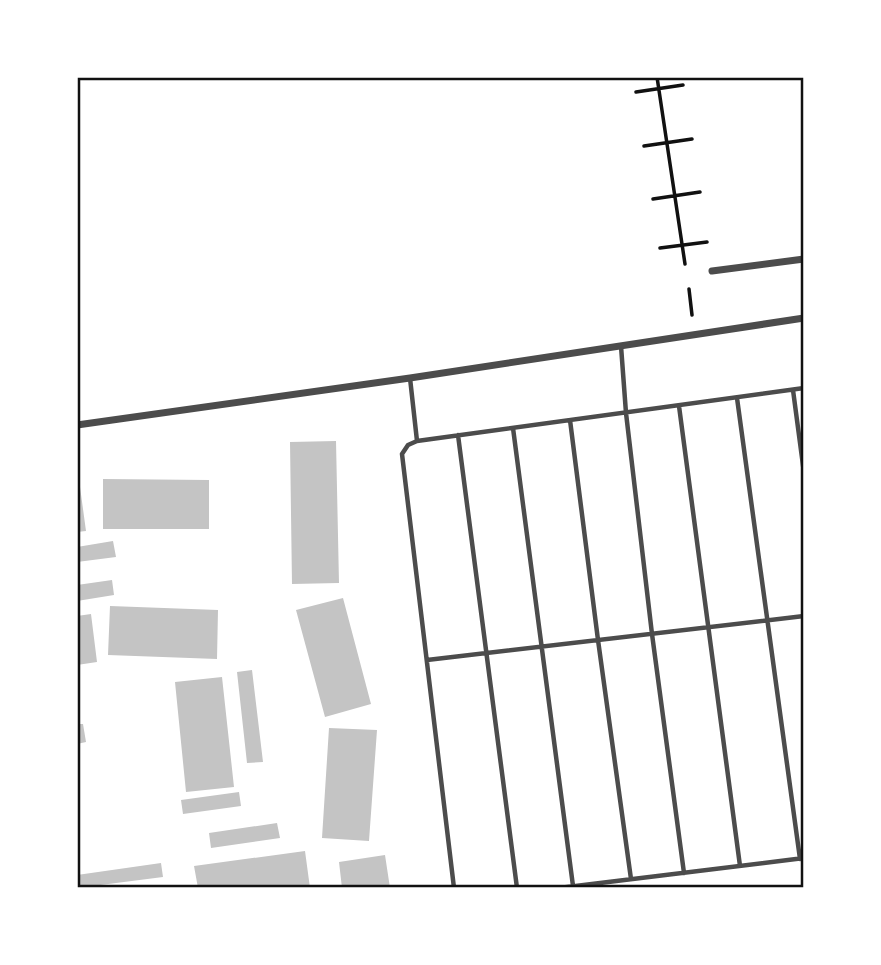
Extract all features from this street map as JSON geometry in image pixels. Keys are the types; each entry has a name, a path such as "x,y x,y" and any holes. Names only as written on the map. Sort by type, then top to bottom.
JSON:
{"street":[{"path":"712,271 804,259"},
{"path":"77,425 410,379 804,318"}],"lane":[{"path":"621,345 626,413 652,634 684,873"},
{"path":"410,379 417,441"},
{"path":"454,888 402,454 408,445 417,441 458,435 804,388"},
{"path":"793,390 804,473"},
{"path":"559,888 802,858 766,621 737,398"},
{"path":"679,406 740,866"},
{"path":"570,420 631,879"},
{"path":"513,428 573,886"},
{"path":"458,435 517,888"},
{"path":"427,660 804,616"}],"path":[{"path":"657,77 685,264"},
{"path":"636,92 683,85"},
{"path":"644,146 692,139"},
{"path":"653,199 700,192"},
{"path":"660,248 707,242"},
{"path":"689,289 692,315"}],"building":[{"path":"336,441 339,583 292,584 290,442"},
{"path":"103,479 209,480 209,529 103,529"},
{"path":"77,487 80,487 86,531 77,532"},
{"path":"113,541 116,557 77,562 77,547"},
{"path":"112,580 114,595 77,601 77,585"},
{"path":"343,598 371,704 325,717 296,610"},
{"path":"110,606 218,610 217,659 108,655"},
{"path":"91,614 97,662 77,665 77,616"},
{"path":"252,670 263,762 247,763 237,672"},
{"path":"222,677 234,787 186,792 175,682"},
{"path":"77,724 83,724 86,742 77,744"},
{"path":"329,728 377,730 369,841 322,838"},
{"path":"239,792 241,806 183,814 181,800"},
{"path":"277,823 280,838 211,848 209,833"},
{"path":"305,851 310,888 198,888 194,866"},
{"path":"385,855 390,888 342,888 339,862"},
{"path":"161,863 163,877 77,888 77,875"}]}
